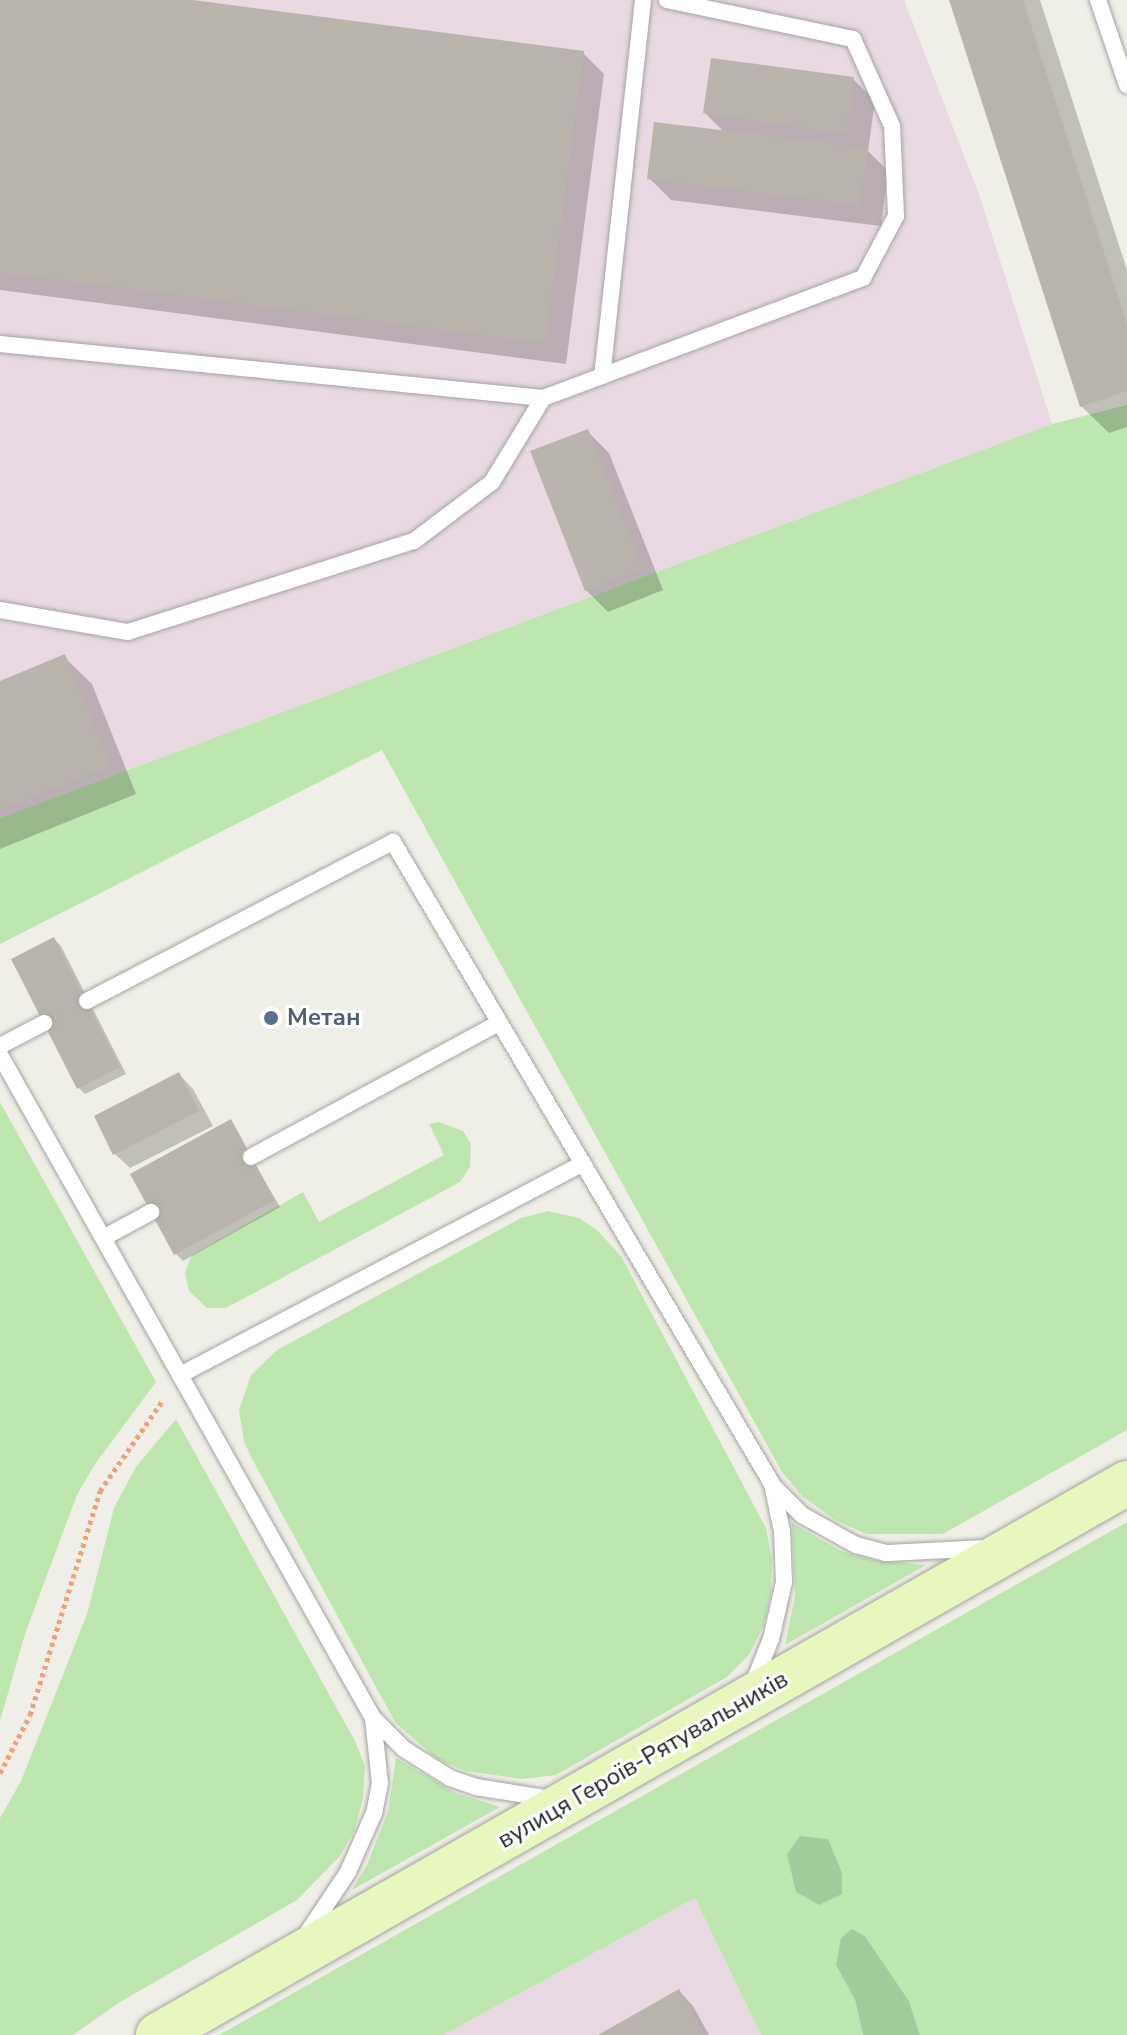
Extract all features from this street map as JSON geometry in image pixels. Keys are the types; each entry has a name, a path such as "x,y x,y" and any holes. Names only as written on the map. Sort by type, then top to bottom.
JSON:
{"street":[{"name":"вулиця Героїв-Рятувальників","path":"158,2035 1127,1483"}],"lane":[{"path":"602,376 643,0"},
{"path":"0,344 543,398 863,278 896,216 892,126 853,39 667,0"},
{"path":"1098,0 1127,85"},
{"path":"0,610 128,632 414,541 492,482 543,398"},
{"path":"87,1001 393,842 772,1484 802,1515 856,1545 886,1553 1016,1546"},
{"path":"0,1046 44,1023"},
{"path":"251,1157 499,1023"},
{"path":"0,1055 373,1718 404,1749 450,1778 476,1787 569,1801"},
{"path":"180,1375 583,1163"},
{"path":"103,1238 151,1212"},
{"path":"745,1702 771,1639 784,1582 782,1531 772,1484"},
{"path":"279,1966 328,1906 353,1862 374,1813 380,1770 373,1718"}],"path":[{"path":"0,1773 30,1715 100,1491 180,1375"}],"shaded area":[{"path":"0,0 904,0 980,197 1052,424 0,818"},
{"path":"695,1898 761,2035 443,2035"}],"green space":[{"path":"1127,405 1127,1430 943,1534 866,1534 835,1520 802,1496 782,1472 382,750 0,944 0,818 1052,424"},
{"path":"0,1102 156,1382 95,1464 77,1495 25,1634 0,1721"},
{"path":"439,1122 463,1131 471,1144 470,1167 460,1182 226,1308 207,1308 189,1291 185,1273 192,1255 303,1192 319,1222 444,1155 429,1124"},
{"path":"548,1211 579,1218 597,1230 621,1256 766,1528 772,1561 771,1594 764,1624 749,1655 727,1677 556,1775 522,1779 466,1771 437,1759 395,1722 251,1457 244,1442 239,1410 251,1375 277,1350 521,1218"},
{"path":"176,1419 355,1741 365,1766 363,1798 355,1829 340,1856 297,1900 120,2002 73,2035 0,2035 0,1818 21,1781 87,1614 114,1508 136,1467"},
{"path":"1127,1522 1127,2035 920,2035 909,2001 865,1936 836,1965 855,2000 863,2035 761,2035 695,1898 443,2035 219,2035"},
{"path":"792,1523 841,1551 873,1560 926,1565 785,1645 795,1596"},
{"path":"396,1758 456,1793 500,1807 352,1890 367,1865 388,1812"},
{"path":"800,1836 828,1839 842,1873 842,1894 819,1905 796,1892 787,1854"},
{"path":"852,1929 865,1936 909,2001 920,2035 863,2035 855,2000 836,1965 841,1938"}],"building":[{"path":"0,0 193,0 584,51 545,343 0,272"},
{"path":"949,0 1023,0 1127,324 1127,391 1080,407"},
{"path":"711,58 854,77 846,134 703,113"},
{"path":"654,122 868,148 860,205 647,179"},
{"path":"588,429 643,569 585,591 530,451"},
{"path":"65,654 110,766 0,810 0,681"},
{"path":"54,937 120,1067 77,1089 11,959"},
{"path":"179,1072 199,1111 113,1155 94,1116"},
{"path":"231,1119 275,1200 174,1255 130,1174"},
{"path":"679,1989 705,2035 598,2035"}],"place":[{"name":"Метан","path":"271,1018"}]}
